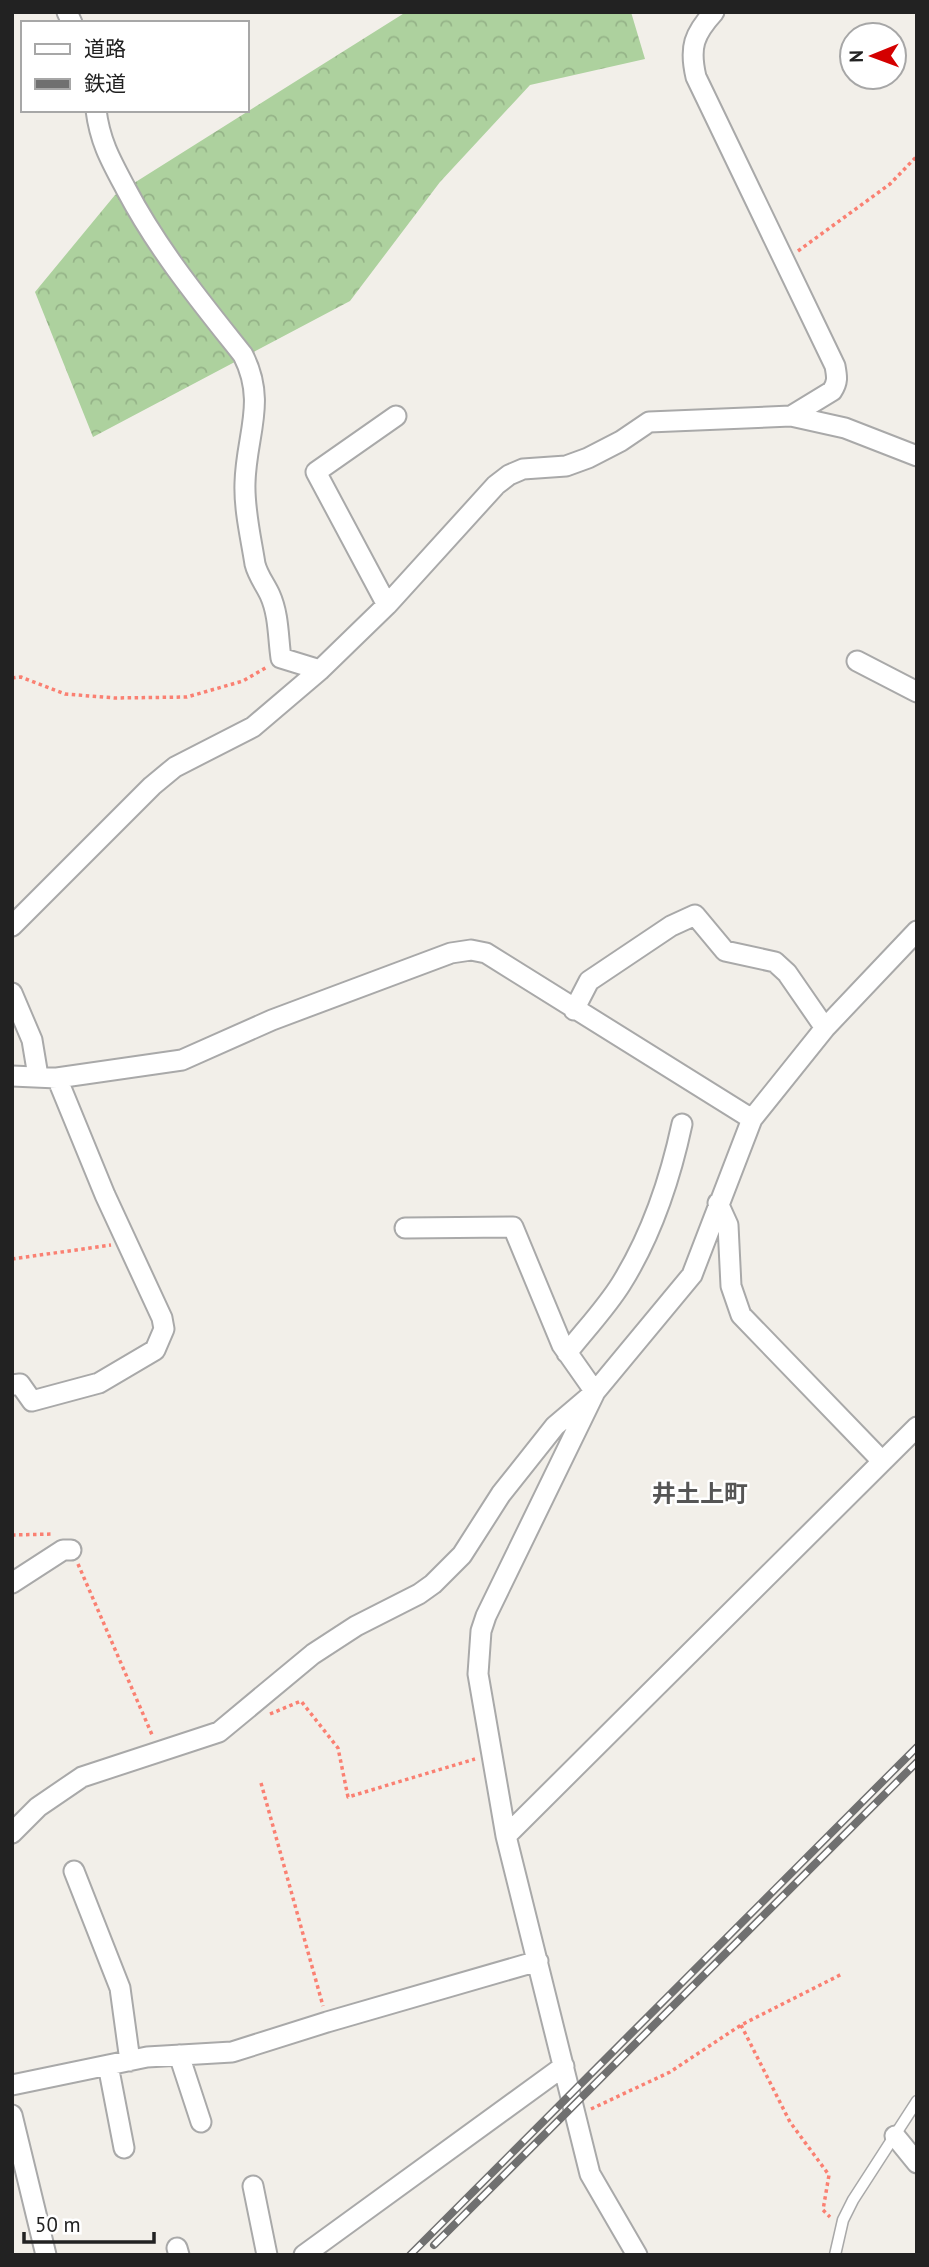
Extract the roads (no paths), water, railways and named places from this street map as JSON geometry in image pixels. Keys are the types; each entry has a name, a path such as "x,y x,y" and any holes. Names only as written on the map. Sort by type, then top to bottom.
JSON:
{"street":[{"path":"714,12 699,29 693,44 696,77 838,377 832,391 791,416"},
{"path":"96,112 102,145 137,209 174,268 243,355 254,381 256,406 245,487 255,564 276,615 281,658 320,670"},
{"path":"387,605 316,472 396,416"},
{"path":"12,926 152,786 175,767 253,727 320,670 387,605 496,485 509,475 523,470 577,462 621,442 649,422 791,416 845,428 917,456"},
{"path":"857,661 917,692"},
{"path":"574,1010 589,981 671,926 695,915 725,951 775,962 787,974 825,1028"},
{"path":"12,1833 38,1807 82,1777 219,1732 313,1654 356,1626 433,1584 462,1555 501,1494 555,1426 595,1392 692,1275 752,1119 825,1028 917,931"},
{"path":"12,1076 47,1077 181,1060 272,1020 451,953 471,950 486,953 752,1119"},
{"path":"12,993 47,1077 162,1318 164,1329 155,1350 99,1384 32,1401 20,1384 12,1385"},
{"path":"568,1353 620,1286 646,1240 677,1149 682,1124"},
{"path":"718,1203 728,1225 731,1286 741,1315 882,1461"},
{"path":"405,1228 513,1227 562,1345 595,1392"},
{"path":"595,1392 486,1616 481,1631 478,1674 506,1836 590,2174 637,2255"},
{"path":"506,1836 917,1427"},
{"path":"12,1583 62,1549 71,1550"},
{"path":"74,1871 120,1988 130,2061"},
{"path":"12,2085 147,2057 232,2052 538,1961"},
{"path":"179,2055 201,2122"},
{"path":"108,2065 124,2148"},
{"path":"304,2255 564,2066"},
{"path":"12,2115 46,2255"},
{"path":"895,2136 917,2163"},
{"path":"253,2186 267,2255"}],"lane":[{"path":"835,2255 840,2230 853,2200 917,2101"}],"railway":[{"path":"410,2255 917,1747"},
{"path":"434,2245 917,1762"}],"district":[{"name":"井土上町","path":"700,1493"}]}
